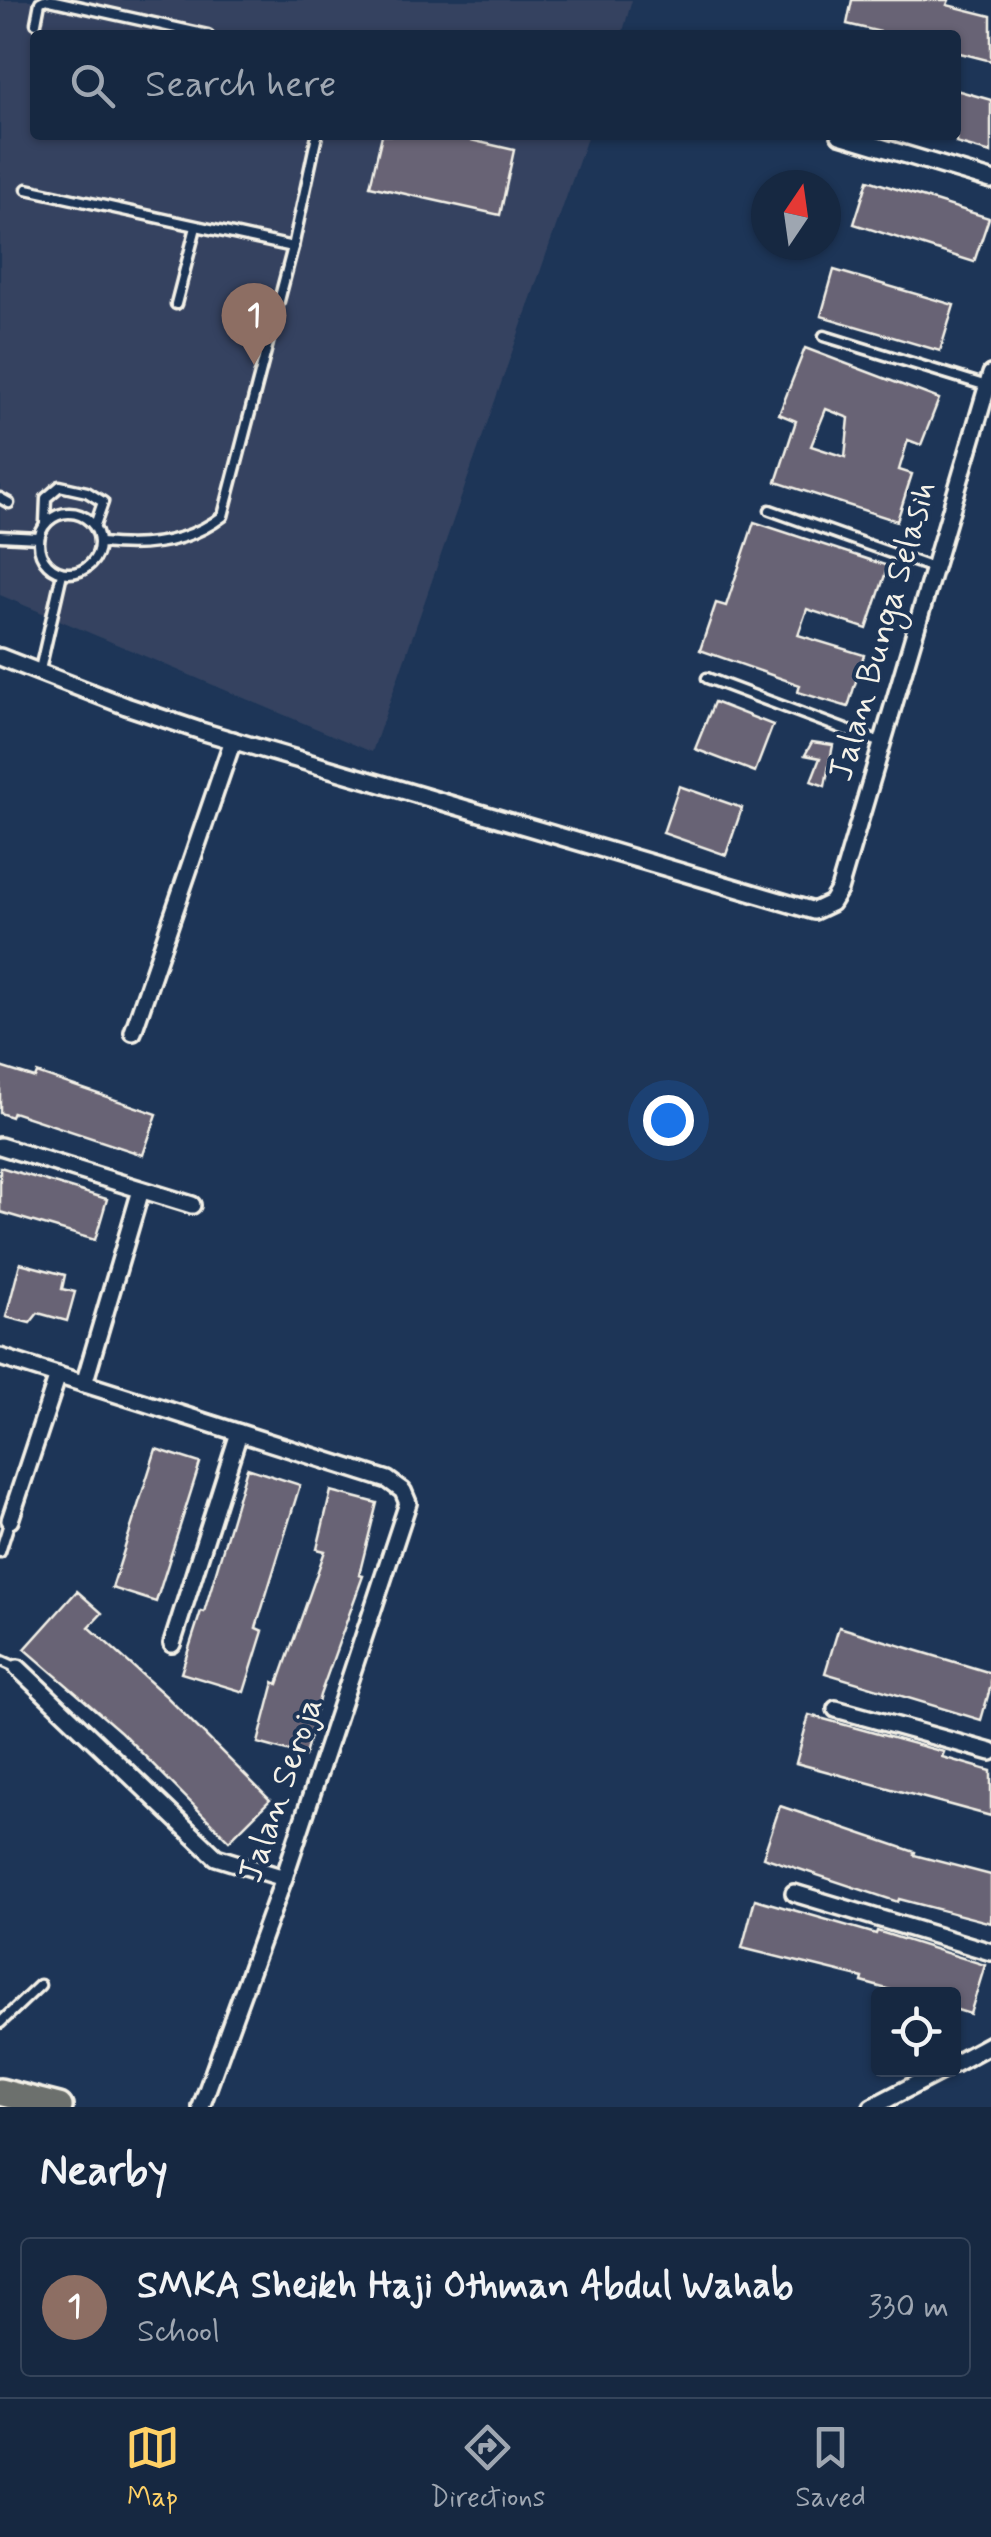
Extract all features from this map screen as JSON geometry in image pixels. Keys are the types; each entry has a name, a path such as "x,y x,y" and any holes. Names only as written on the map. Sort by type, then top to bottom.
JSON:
{"main road":[{"path":"0,2092 59,2107"}],"street":[{"path":"857,140 991,180"},
{"name":"Jalan Bunga Selasih","path":"233,740 814,910 830,903 839,890 989,380"},
{"path":"0,657 233,740 133,1032"},
{"path":"0,1146 192,1205"},
{"path":"84,1384 141,1190"},
{"path":"0,1357 239,1433 172,1644"},
{"path":"10,1520 58,1375"},
{"name":"Jalan Seroja","path":"201,2107 284,1878 408,1503 403,1491 388,1480 239,1433"},
{"path":"18,1668 216,1857 284,1878"},
{"path":"836,1708 991,1752"},
{"path":"794,1893 991,1952"},
{"path":"961,2060 991,2044"},
{"path":"872,2107 930,2077"}],"lane":[{"path":"36,23 40,2 47,0 186,30"},
{"path":"155,30 156,23"},
{"path":"100,543 136,547 182,539 223,516 316,140"},
{"path":"27,189 292,247"},
{"path":"176,304 196,227"},
{"path":"824,336 989,380"},
{"path":"46,524 61,514 80,514 94,525 100,543 98,556 89,568 76,574 48,566 40,553 46,498 60,486 87,492 102,502 94,525"},
{"path":"770,510 933,568"},
{"path":"0,536 39,538"},
{"path":"39,674 62,573"},
{"path":"707,678 881,743"},
{"path":"0,1552 10,1520"},
{"path":"0,1660 18,1668"},
{"path":"0,2023 40,1985"}],"shaded area":[{"path":"0,0 632,0 623,30 30,30 30,140 586,140 372,752 0,595"}],"building":[{"path":"852,0 949,0 947,5 991,16 991,61 961,53 961,30 872,30 847,24"},
{"path":"961,91 991,100 991,153 956,143 961,140"},
{"path":"381,140 471,140 514,150 500,215 370,186"},
{"path":"868,180 989,218 974,262 854,224"},
{"path":"834,270 954,305 940,351 821,316"},
{"path":"805,348 939,399 921,445 908,440 899,470 912,474 897,521 776,482 796,421 779,414","holes":["826,409 849,418 845,457 811,446"]},
{"path":"754,522 888,566 867,629 807,609 798,635 864,655 848,707 798,692 800,685 700,650 716,603 726,606"},
{"path":"714,702 773,725 755,772 695,749"},
{"path":"812,742 833,745 825,786 811,781 820,758 805,755"},
{"path":"679,786 742,808 726,855 663,833"},
{"path":"0,1067 35,1078 37,1073 157,1114 143,1155 13,1112 11,1117 0,1113"},
{"path":"0,1167 107,1199 95,1240 0,1212"},
{"path":"20,1263 65,1275 62,1289 75,1292 67,1321 38,1313 30,1323 6,1317"},
{"path":"156,1449 200,1463 156,1602 112,1588"},
{"path":"247,1468 300,1485 256,1628 263,1631 244,1692 181,1673 201,1611 204,1612"},
{"path":"331,1491 377,1503 359,1575 363,1576 320,1695 305,1756 258,1743 274,1682 278,1684 325,1551 317,1549"},
{"path":"77,1591 102,1613 89,1627 167,1697 270,1800 229,1841 121,1732 25,1649"},
{"path":"839,1627 991,1673 981,1720 825,1673"},
{"path":"809,1715 944,1752 942,1757 991,1771 991,1816 796,1763"},
{"path":"780,1806 915,1852 914,1855 991,1875 991,1923 899,1899 898,1902 763,1857"},
{"path":"755,1899 985,1965 970,2014 961,2011 961,1987 880,1987 862,1982 863,1978 742,1948"}],"place":[{"name":"SMKA Sheikh Haji Othman Abdul Wahab","path":"254,365"}]}
